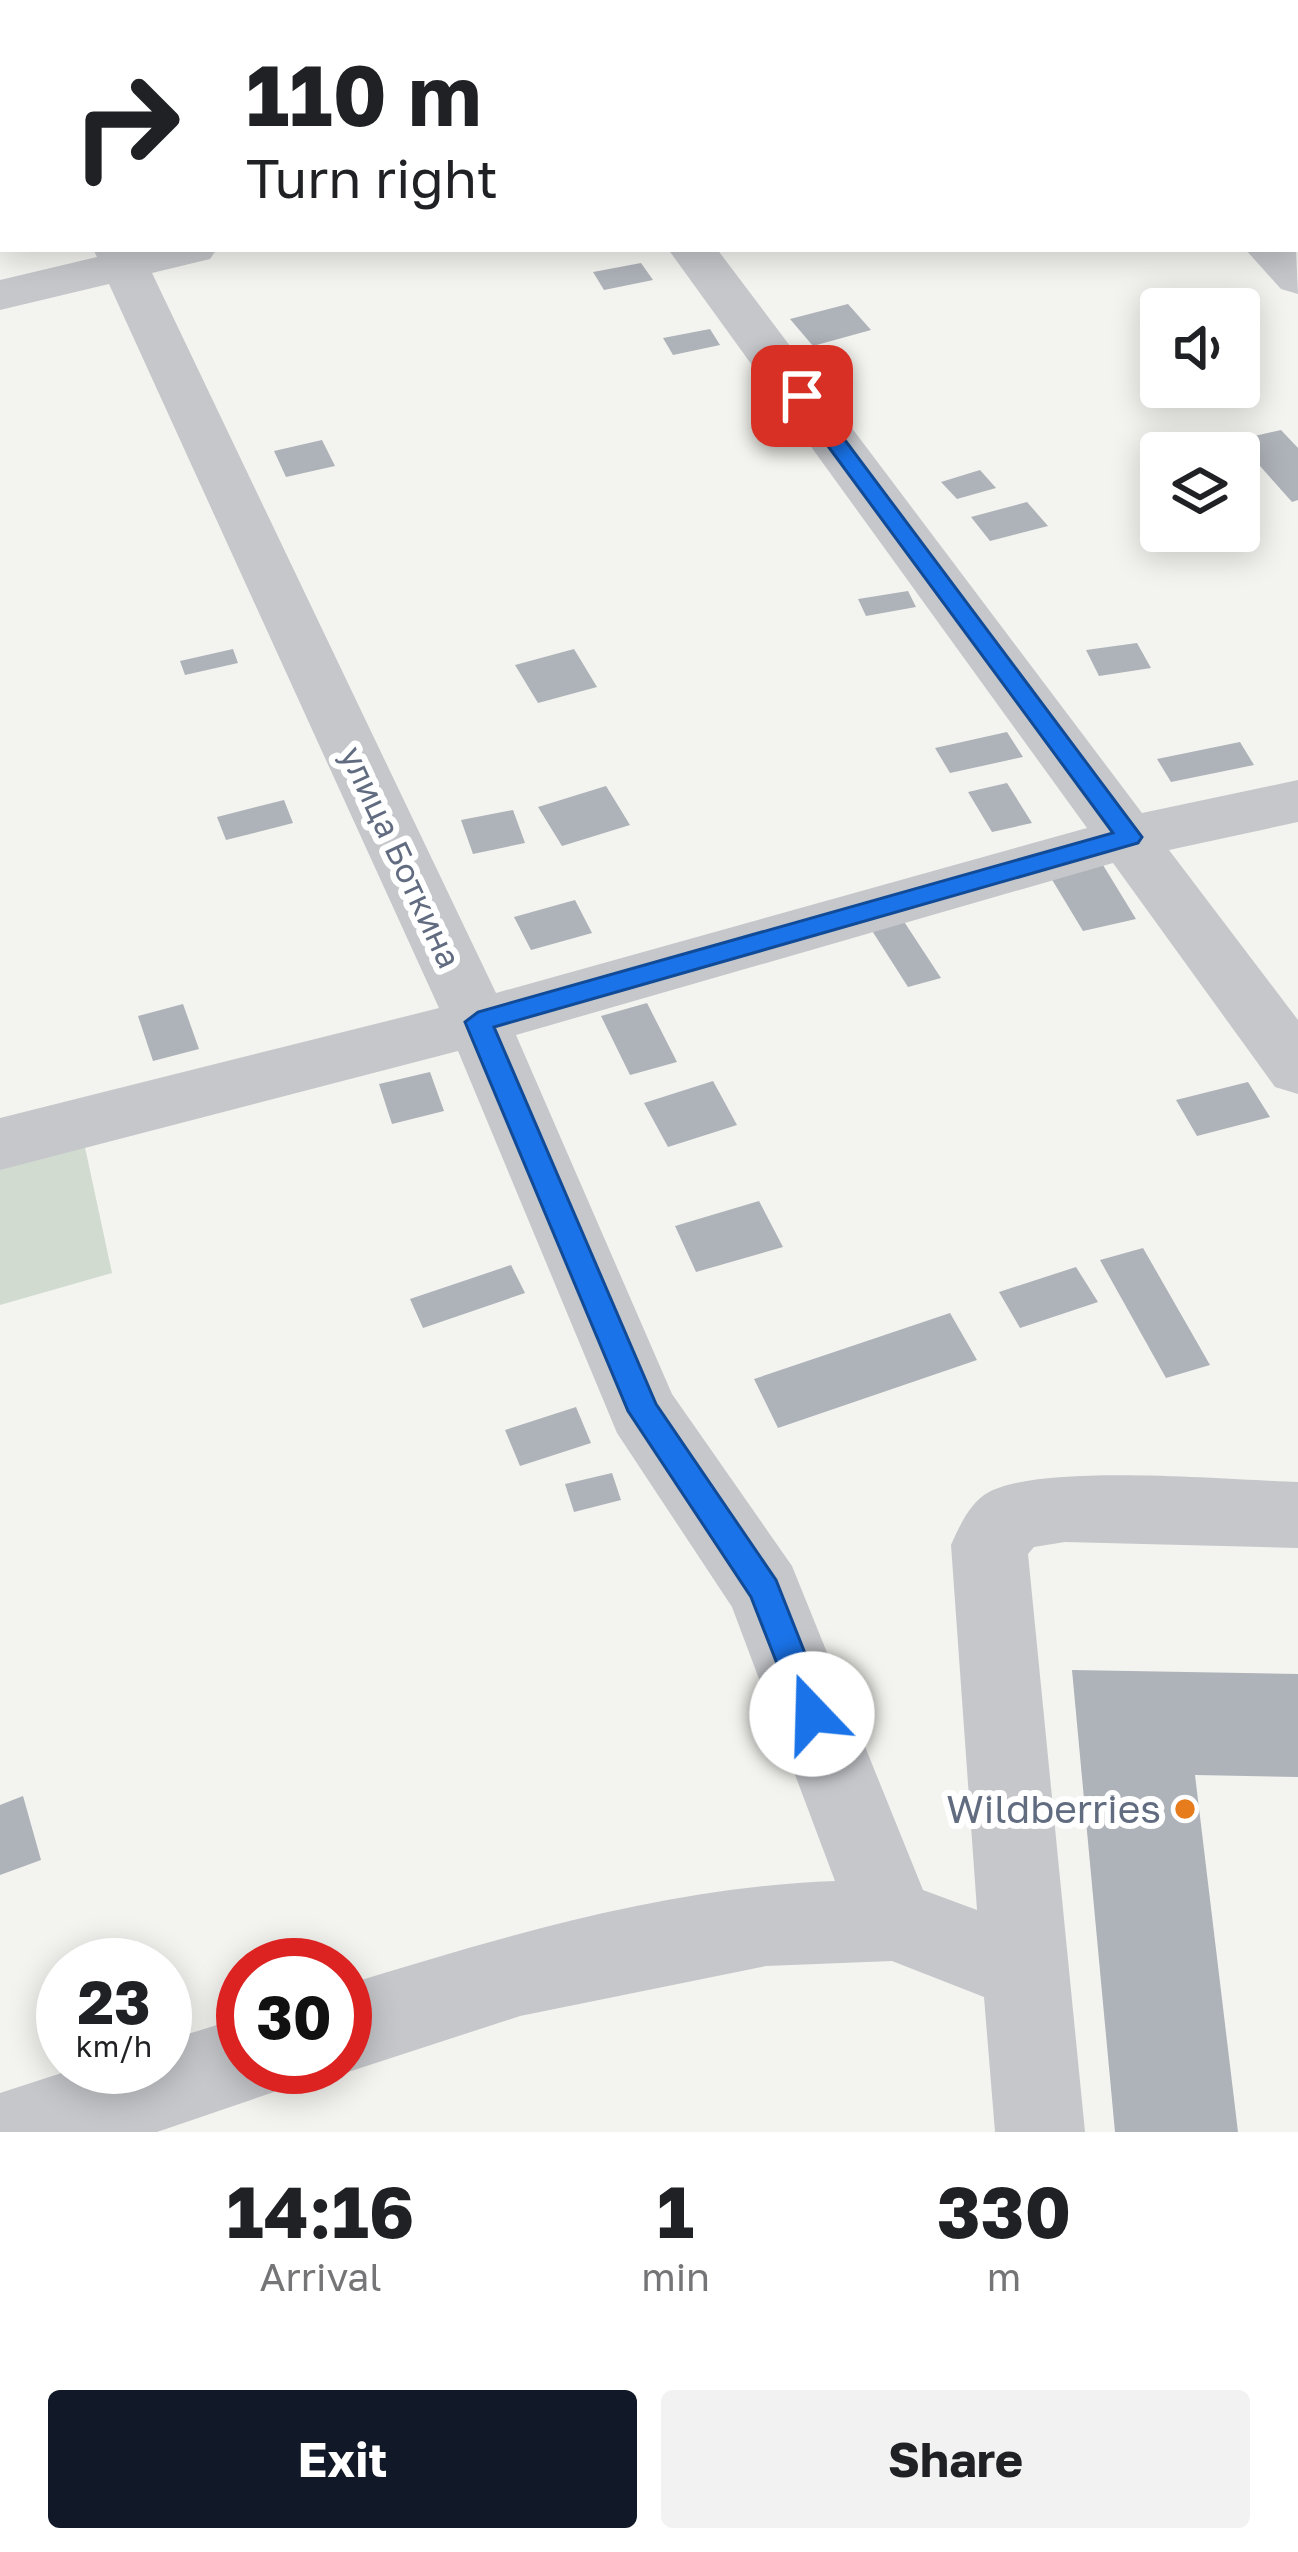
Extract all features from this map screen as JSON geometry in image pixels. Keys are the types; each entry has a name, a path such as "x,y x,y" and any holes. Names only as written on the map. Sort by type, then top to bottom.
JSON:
{"street":[{"path":"0,295 120,257 166,252"},
{"path":"694,252 1298,1069"},
{"path":"1272,252 1298,279"},
{"name":"улица Боткина","path":"120,257 478,1022 644,1411 765,1590 892,1920"},
{"path":"0,1144 478,1022 1130,837 1298,801"},
{"path":"1040,2132 990,1599 989,1545 1012,1517 1065,1509 1298,1515"},
{"path":"372,2021 542,1969 766,1925 892,1920 1028,1972"},
{"path":"15,2132 216,2069"}],"shaded area":[{"path":"83,1138 112,1273 0,1305 0,1162"}],"building":[{"path":"641,263 653,280 604,290 593,272"},
{"path":"848,304 871,330 813,346 790,319"},
{"path":"710,329 720,345 673,355 663,338"},
{"path":"1281,430 1298,448 1298,500 1292,502 1260,466 1260,435"},
{"path":"322,440 335,466 286,477 274,451"},
{"path":"980,470 996,488 957,499 941,482"},
{"path":"1027,502 1048,526 990,541 971,517"},
{"path":"908,591 916,607 866,616 858,599"},
{"path":"1137,643 1151,668 1099,676 1086,650"},
{"path":"233,649 238,663 185,675 180,661"},
{"path":"574,649 597,687 538,703 515,665"},
{"path":"1007,732 1023,757 950,773 935,748"},
{"path":"1240,742 1254,765 1171,782 1157,759"},
{"path":"1007,783 1032,823 992,832 968,792"},
{"path":"606,786 630,825 562,846 538,807"},
{"path":"284,800 293,823 226,840 217,817"},
{"path":"513,810 525,843 473,854 461,820"},
{"path":"1103,865 1136,919 1083,931 1051,878"},
{"path":"575,900 592,933 531,950 514,917"},
{"path":"901,917 941,978 908,987 869,926"},
{"path":"647,1003 677,1062 630,1075 601,1016"},
{"path":"183,1004 199,1049 153,1061 138,1016"},
{"path":"430,1072 444,1111 392,1124 379,1084"},
{"path":"713,1081 737,1125 668,1147 644,1103"},
{"path":"1248,1082 1270,1117 1197,1136 1176,1100"},
{"path":"759,1201 783,1247 696,1272 675,1226"},
{"path":"1143,1248 1210,1365 1166,1378 1100,1260"},
{"path":"511,1265 525,1293 423,1328 410,1299"},
{"path":"1076,1267 1098,1302 1020,1328 999,1292"},
{"path":"950,1313 977,1360 778,1428 754,1379"},
{"path":"576,1407 591,1443 520,1466 505,1430"},
{"path":"612,1473 621,1500 574,1512 565,1484"},
{"path":"1072,1670 1298,1674 1298,1777 1195,1775 1238,2132 1115,2132"},
{"path":"23,1796 41,1860 0,1875 0,1805"}],"place":[{"name":"Wildberries","path":"1185,1809"}],"route":[{"path":"802,396 1130,837 478,1022 644,1411 765,1590 812,1714"}]}
